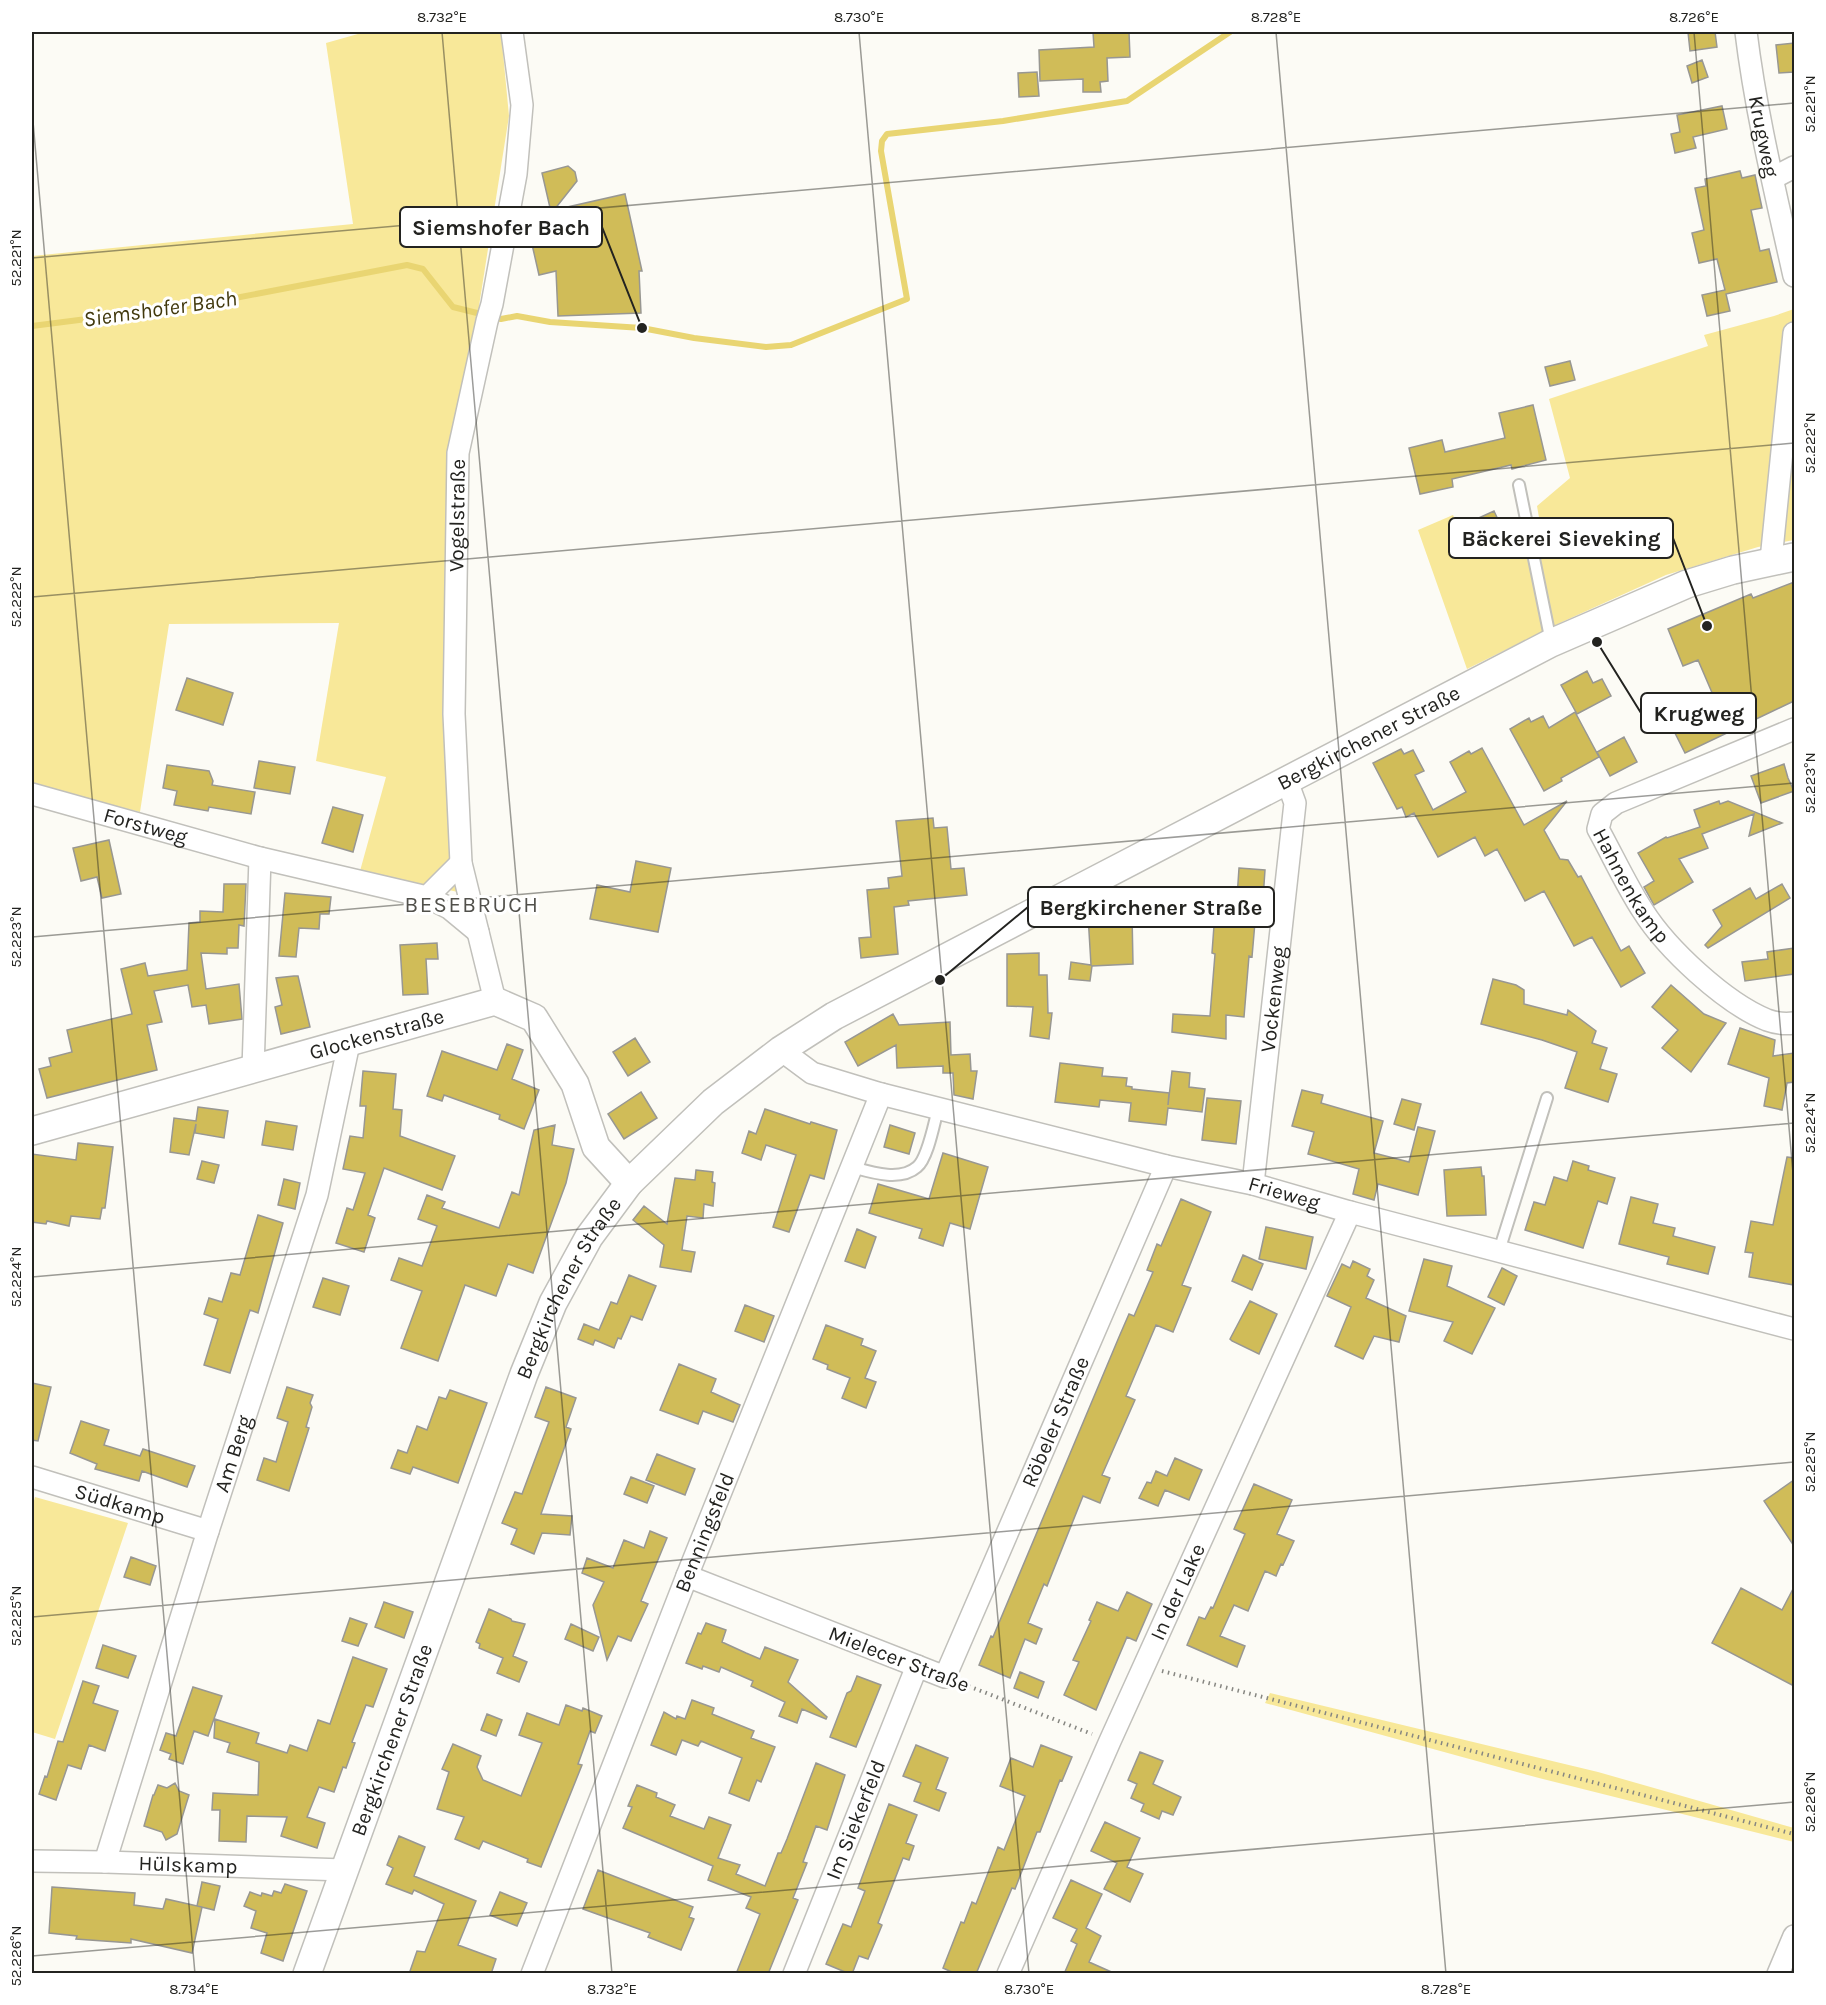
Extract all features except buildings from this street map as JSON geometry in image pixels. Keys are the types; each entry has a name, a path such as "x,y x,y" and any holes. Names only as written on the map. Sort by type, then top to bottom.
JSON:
{"street":[{"name":"Vogelstraße","path":"495,1001 461,862 454,714 458,453 516,174 522,105 512,32"},
{"name":"Krugweg","path":"1746,32 1749,60 1794,276"},
{"path":"1773,178 1794,167"},
{"path":"1783,559 1794,333"},
{"name":"Bergkirchener Straße","path":"314,1972 344,1870 524,1374 553,1303 589,1237 629,1184 713,1102 781,1050 834,1016 1551,642 1688,584 1783,559"},
{"name":"Hahnenkamp","path":"1794,729 1616,802 1602,814 1598,829 1643,912 1676,953 1744,1007 1769,1021 1794,1023"},
{"name":"Vockenweg","path":"1253,1184 1295,804 1287,781"},
{"name":"Forstweg","path":"32,794 260,858 427,897 449,908 478,932"},
{"path":"253,1069 260,858"},
{"path":"427,897 461,862"},
{"path":"495,1001 534,1018 575,1084 596,1147 629,1184"},
{"name":"Glockenstraße","path":"32,1131 495,1001"},
{"name":"Am Berg","path":"105,1862 208,1531 317,1196 349,1043"},
{"name":"Frieweg","path":"781,1050 812,1073 881,1094 1166,1166 1253,1184 1350,1212 1794,1329"},
{"name":"Benningsfeld","path":"532,1974 687,1576 881,1094"},
{"name":"Röbeler Straße","path":"945,1677 1166,1166"},
{"name":"In der Lake","path":"1008,1974 1110,1741 1350,1212"},
{"name":"Südkamp","path":"32,1477 208,1531"},
{"name":"Mielecer Straße","path":"687,1576 945,1677"},
{"name":"Im Siekerfeld","path":"794,1974 917,1666"},
{"name":"Hülskamp","path":"32,1862 105,1862 344,1870"},
{"path":"1778,1974 1794,1936"}],"lane":[{"path":"1519,485 1551,642"},
{"path":"1499,1251 1546,1098"},
{"path":"852,1167 877,1174 902,1173 917,1167 924,1157 938,1108"}],"path":[{"path":"1145,1666 1794,1834"},
{"name":"Mielecer Straße","path":"945,1677 1110,1741"}],"shaded area":[{"path":"365,32 501,32 509,116 479,306 486,309 465,453 458,711 472,895 360,871 386,777 316,761 339,623 169,624 140,812 32,785 32,256 353,224 326,43"},
{"path":"1794,309 1794,540 1758,547 1666,575 1562,622 1467,669 1418,530 1453,515 1472,558 1510,542 1545,552 1537,506 1570,478 1549,399 1708,346 1704,335"},
{"path":"35,1497 128,1523 55,1739 32,1732 32,1508"},
{"path":"1270,1693 1598,1772 1794,1828 1794,1842 1539,1778 1265,1703"}],"waterway":[{"name":"Siemshofer Bach","path":"32,326 204,304 407,265 423,269 453,307 501,319 517,316 550,322 642,328 694,338 766,347 791,345 907,299 881,151 882,141 887,134 1003,121 1127,101 1230,32"}],"place":[{"name":"Siemshofer Bach","path":"642,328"},
{"name":"Bäckerei Sieveking","path":"1707,626"},
{"name":"Krugweg","path":"1597,642"},
{"name":"Bergkirchener Straße","path":"940,980"}],"district":[{"name":"BESEBRUCH","path":"472,904"}]}
